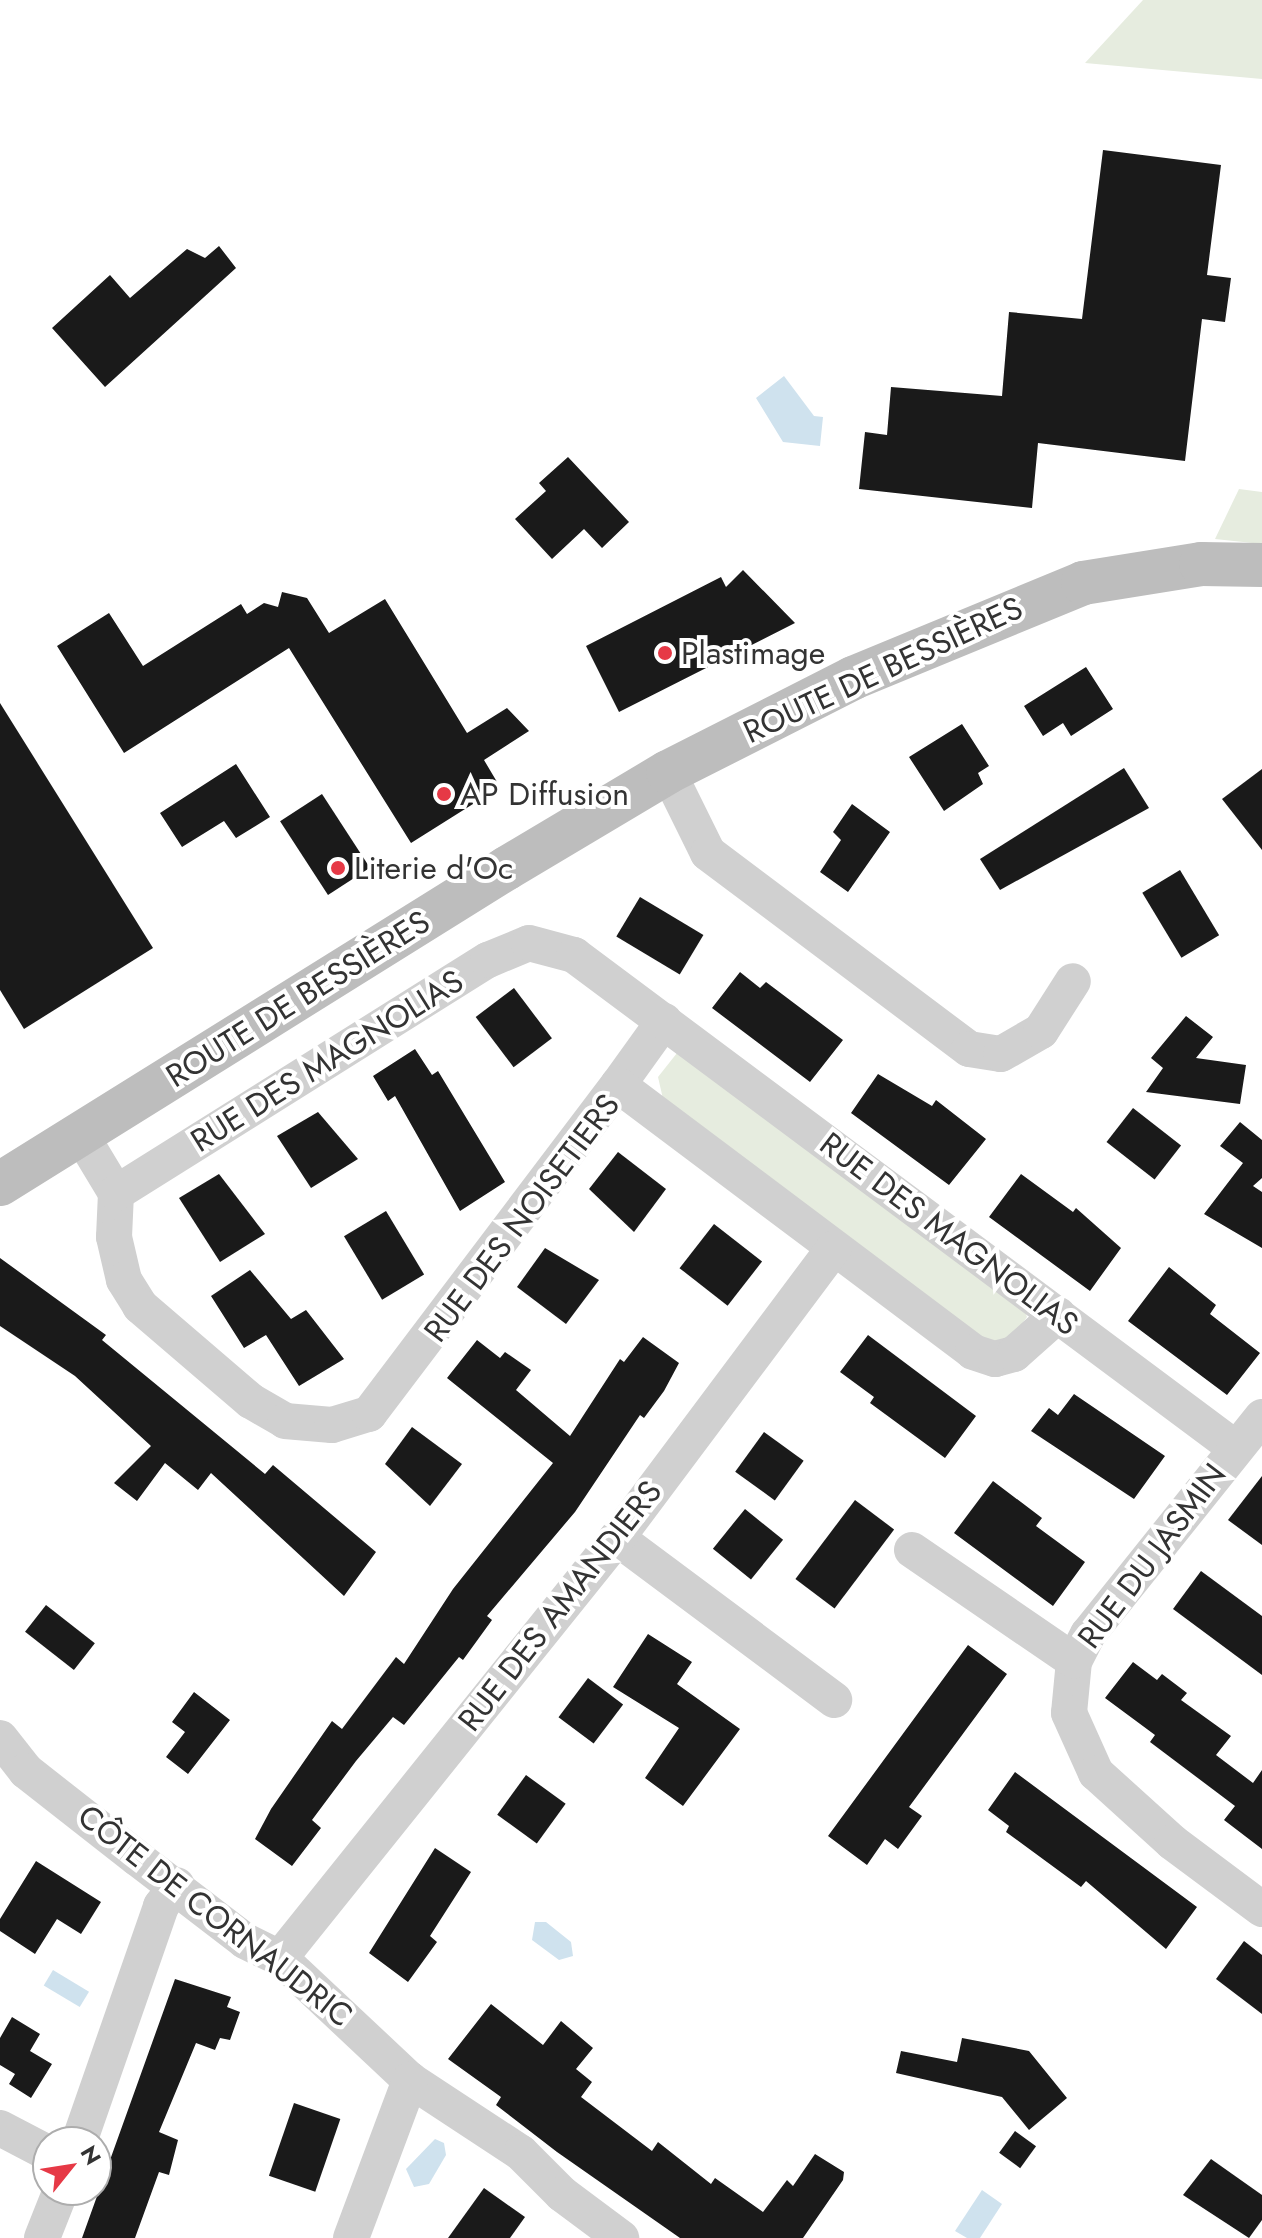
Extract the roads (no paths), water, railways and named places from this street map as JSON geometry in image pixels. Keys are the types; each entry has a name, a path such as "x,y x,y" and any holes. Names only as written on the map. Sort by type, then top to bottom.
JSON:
{"main road":[{"name":"ROUTE DE BESSIÈRES","path":"0,1184 668,772 939,638 1070,588 1201,564 1262,565"}],"street":[{"path":"668,772 708,853 969,1049 1001,1054 1041,1031 1073,981"},
{"name":"RUE DES MAGNOLIAS","path":"116,1193 488,960 529,943 574,955 1234,1447"},
{"path":"618,1085 664,1021"},
{"name":"RUE DES NOISETIERS","path":"116,1193 114,1237 124,1280 140,1306 251,1401 285,1421 332,1425 369,1414 392,1389 618,1085 973,1352 995,1359 1014,1354 1058,1315"},
{"path":"81,1135 116,1193"},
{"name":"RUE DES AMANDIERS","path":"280,1958 617,1538 833,1249"},
{"name":"RUE DU JASMIN","path":"1262,1417 1234,1447 1074,1661 1069,1713 1076,1740 1096,1773 1172,1842 1262,1909"},
{"path":"617,1538 834,1700"},
{"path":"912,1550 1074,1661"},
{"name":"CÔTE DE CORNAUDRIC","path":"0,1738 26,1771 177,1885 245,1941 280,1958 410,2080 521,2153 562,2194 621,2238"},
{"path":"85,2126 161,1906 177,1885"},
{"path":"351,2238 410,2080"},
{"path":"1,2131 32,2146"},
{"path":"42,2238 55,2206"}],"water":[{"path":"784,376 814,416 823,417 820,446 783,442 756,398"},
{"path":"535,1922 546,1922 571,1942 573,1956 559,1960 532,1940"},
{"path":"53,1970 89,1992 80,2007 44,1985"},
{"path":"435,2139 444,2143 446,2155 429,2184 414,2187 406,2169"},
{"path":"982,2190 1002,2204 980,2238 967,2238 955,2231"}],"place":[{"name":"Plastimage","path":"665,653"},
{"name":"AP Diffusion","path":"444,794"},
{"name":"Literie d'Oc","path":"338,868"}]}
